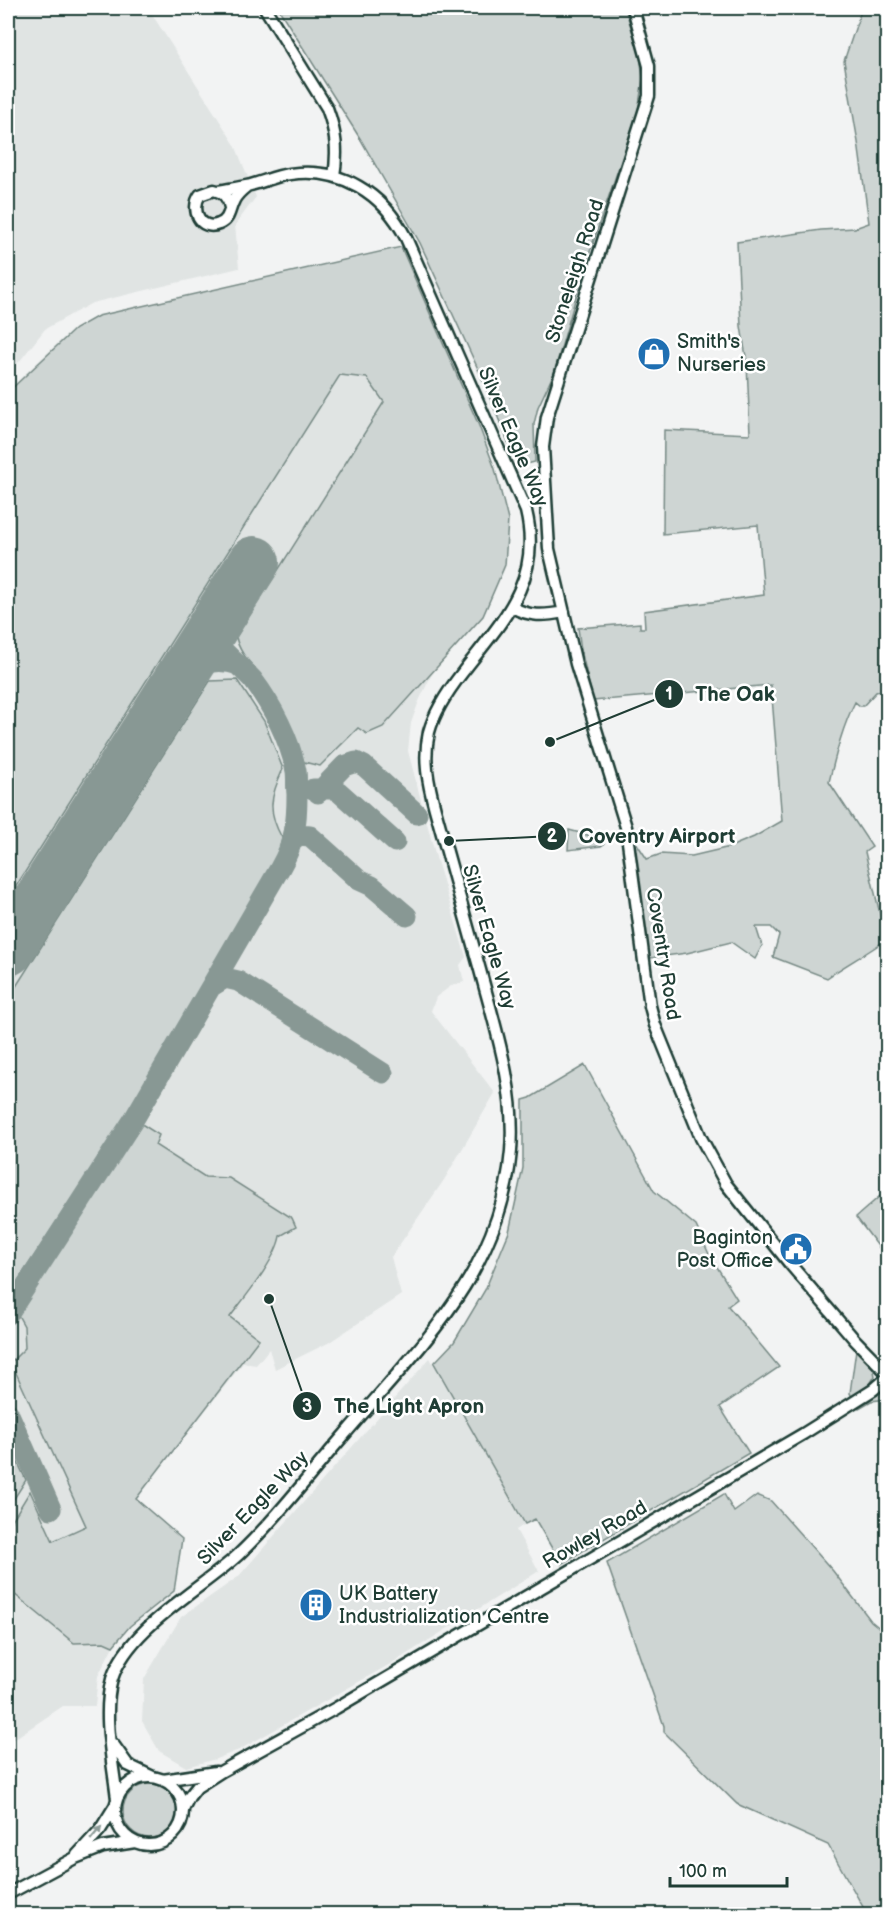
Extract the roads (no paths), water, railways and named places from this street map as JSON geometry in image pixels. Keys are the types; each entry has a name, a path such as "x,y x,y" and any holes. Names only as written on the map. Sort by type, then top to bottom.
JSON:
{"street":[{"path":"265,8 327,108 334,125 337,157 334,176"},
{"name":"Stoneleigh Road","path":"549,549 543,447 547,417 649,96 649,66 633,8"},
{"name":"Silver Eagle Way","path":"116,1802 107,1704 117,1666 133,1642 159,1618 240,1554 282,1508 452,1307 479,1263 496,1222 508,1176 511,1151 511,1105 507,1077 435,809 427,776 426,753 432,724 445,697 512,607 527,573 531,548 529,524 521,496 399,223 384,205 349,181 334,176 302,173 219,191"},
{"path":"230,208 227,198 219,191 209,190 200,195 195,204 196,215 204,224 216,225 225,221 238,194 247,186"},
{"name":"Coventry Road","path":"549,549 588,705 626,827 650,1006 655,1025 701,1138 726,1184 740,1203 888,1376"},
{"path":"512,607 527,615 536,616 564,612"},
{"name":"Rowley Road","path":"183,1809 196,1787 222,1771 336,1708 803,1434 864,1396 888,1376"},
{"name":"Silver Eagle Way","path":"111,1741 128,1765 158,1778"},
{"name":"Rowley Road","path":"158,1778 222,1771"},
{"path":"8,1894 75,1858 103,1847 135,1842 153,1845 168,1839 182,1820 183,1809 178,1791 171,1784 158,1778 137,1779 129,1784 100,1830 75,1858"},
{"path":"116,1802 118,1823 128,1837 135,1842"}],"place":[{"name":"Smith's Nurseries","path":"654,354"},
{"name":"The Oak","path":"550,742"},
{"name":"Coventry Airport","path":"449,841"},
{"name":"Baginton Post Office","path":"796,1249"},
{"name":"The Light Apron","path":"269,1299"},
{"name":"UK Battery Industrialization Centre","path":"316,1605"}]}
